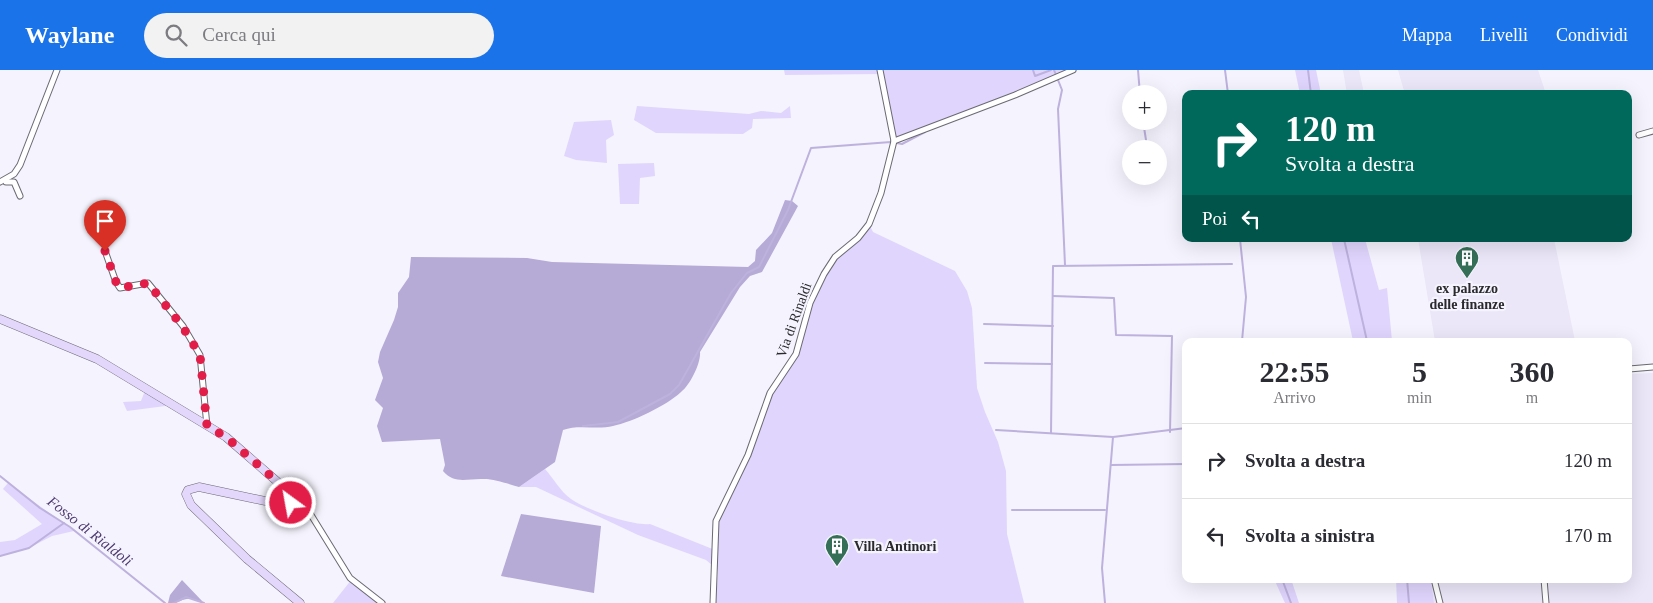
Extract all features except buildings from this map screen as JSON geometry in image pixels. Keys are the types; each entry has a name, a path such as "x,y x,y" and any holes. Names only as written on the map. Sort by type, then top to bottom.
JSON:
{"street":[{"path":"0,183 14,174 20,165 58,70"},
{"name":"Via di Rinaldi","path":"713,603 716,521 748,455 770,393 796,354 810,303 824,274 834,257 858,238 871,220 889,169 894,141 880,70"},
{"path":"894,141 1024,92 1073,70"},
{"path":"1640,135 1653,131"},
{"path":"0,183 14,182 20,196"},
{"path":"105,251 120,288 148,283 182,326 200,355 207,426"},
{"path":"0,319 97,359 232,442 288,491 292,499 308,510 350,578 382,603"},
{"path":"1632,369 1653,367"},
{"path":"292,499 291,503 284,505 199,488 188,490 186,494 191,506 247,559 300,603"},
{"path":"1435,583 1440,603"},
{"path":"1544,583 1546,603"}],"shaded area":[{"path":"784,70 1073,70 894,141 881,74 785,75"},
{"path":"1295,70 1316,70 1320,90 1299,90"},
{"path":"1343,70 1359,70 1363,90 1346,90"},
{"path":"1398,70 1538,70 1545,90 1404,90"},
{"path":"637,106 749,114 761,111 781,113 790,106 791,118 753,119 752,128 743,134 656,133 634,120"},
{"path":"611,120 614,135 606,140 607,163 576,160 564,156 574,122"},
{"path":"654,163 655,176 640,178 639,204 620,204 618,164"},
{"path":"785,200 792,201 798,206 762,272 750,276 740,287 700,352 697,368 691,379 684,389 667,403 621,424 607,427 575,427 563,430 555,462 519,487 493,480 462,480 452,478 443,471 445,465 440,439 382,442 377,426 383,408 375,400 383,378 378,362 380,352 398,307 398,293 409,277 411,257 527,258 552,262 748,267 755,261 756,250 772,233"},
{"path":"869,224 873,232 955,271 967,291 972,308 977,388 998,442 1006,471 1007,534 1024,603 716,603 718,570 706,560 638,535 536,487 519,487 545,469 567,496 588,508 621,520 650,524 715,550 716,521 748,455 770,393 790,365 810,303 835,257 858,238"},
{"path":"1332,242 1366,242 1379,290 1387,288 1392,338 1352,338"},
{"path":"1418,242 1555,242 1574,338 1434,338"},
{"path":"1653,373 1653,603 1434,603 1432,583 1632,583 1632,374"},
{"path":"146,388 173,405 127,411 123,402 141,401"},
{"path":"8,483 74,531 52,536 29,548 0,556 0,542 15,540 42,524 3,489"},
{"path":"521,514 601,526 594,593 501,576"},
{"path":"352,579 382,603 333,603"},
{"path":"182,580 203,602 187,599 168,603 170,595"},
{"path":"1276,583 1292,583 1299,603 1285,603"},
{"path":"1396,583 1432,583 1434,603 1397,603"}],"waterway":[{"path":"1033,70 1035,76 1051,70"},
{"path":"1054,70 1062,90 1058,109 1065,265"},
{"path":"1138,70 1139,85"},
{"name":"Fosso di Rialdoli","path":"1225,70 1228,90"},
{"path":"1308,70 1310,90"},
{"path":"1144,130 1146,140"},
{"path":"583,426 618,422 670,394 679,385 731,293 747,273 759,267 788,210 811,148 891,142 902,144 925,132"},
{"name":"Fosso di Rialdoli","path":"1240,242 1246,297 1242,338"},
{"path":"1345,242 1366,338"},
{"path":"1051,433 1053,266 1232,264"},
{"path":"1053,296 1114,298 1116,335 1172,336 1170,432"},
{"path":"984,324 1053,326"},
{"path":"985,363 1052,364"},
{"path":"996,430 1113,437 1182,428"},
{"path":"1105,603 1102,568 1113,437"},
{"path":"1111,465 1182,464"},
{"name":"Fosso di Rialdoli","path":"0,476 40,508 70,527 165,603"},
{"path":"1012,510 1105,510"},
{"path":"0,556 29,548 64,523"},
{"name":"Fosso di Rialdoli","path":"1284,583 1291,603"},
{"path":"1407,583 1409,603"},
{"name":"Fosso di Rialdoli","path":"174,603 186,597 204,603"}],"place":[{"name":"ex palazzo delle finanze","path":"1467,279"},
{"name":"Villa Antinori","path":"837,567"}],"route":[{"path":"105,251 120,288 148,283 165,302 200,355 207,426 226,437 288,491 292,499 291,503"}]}
